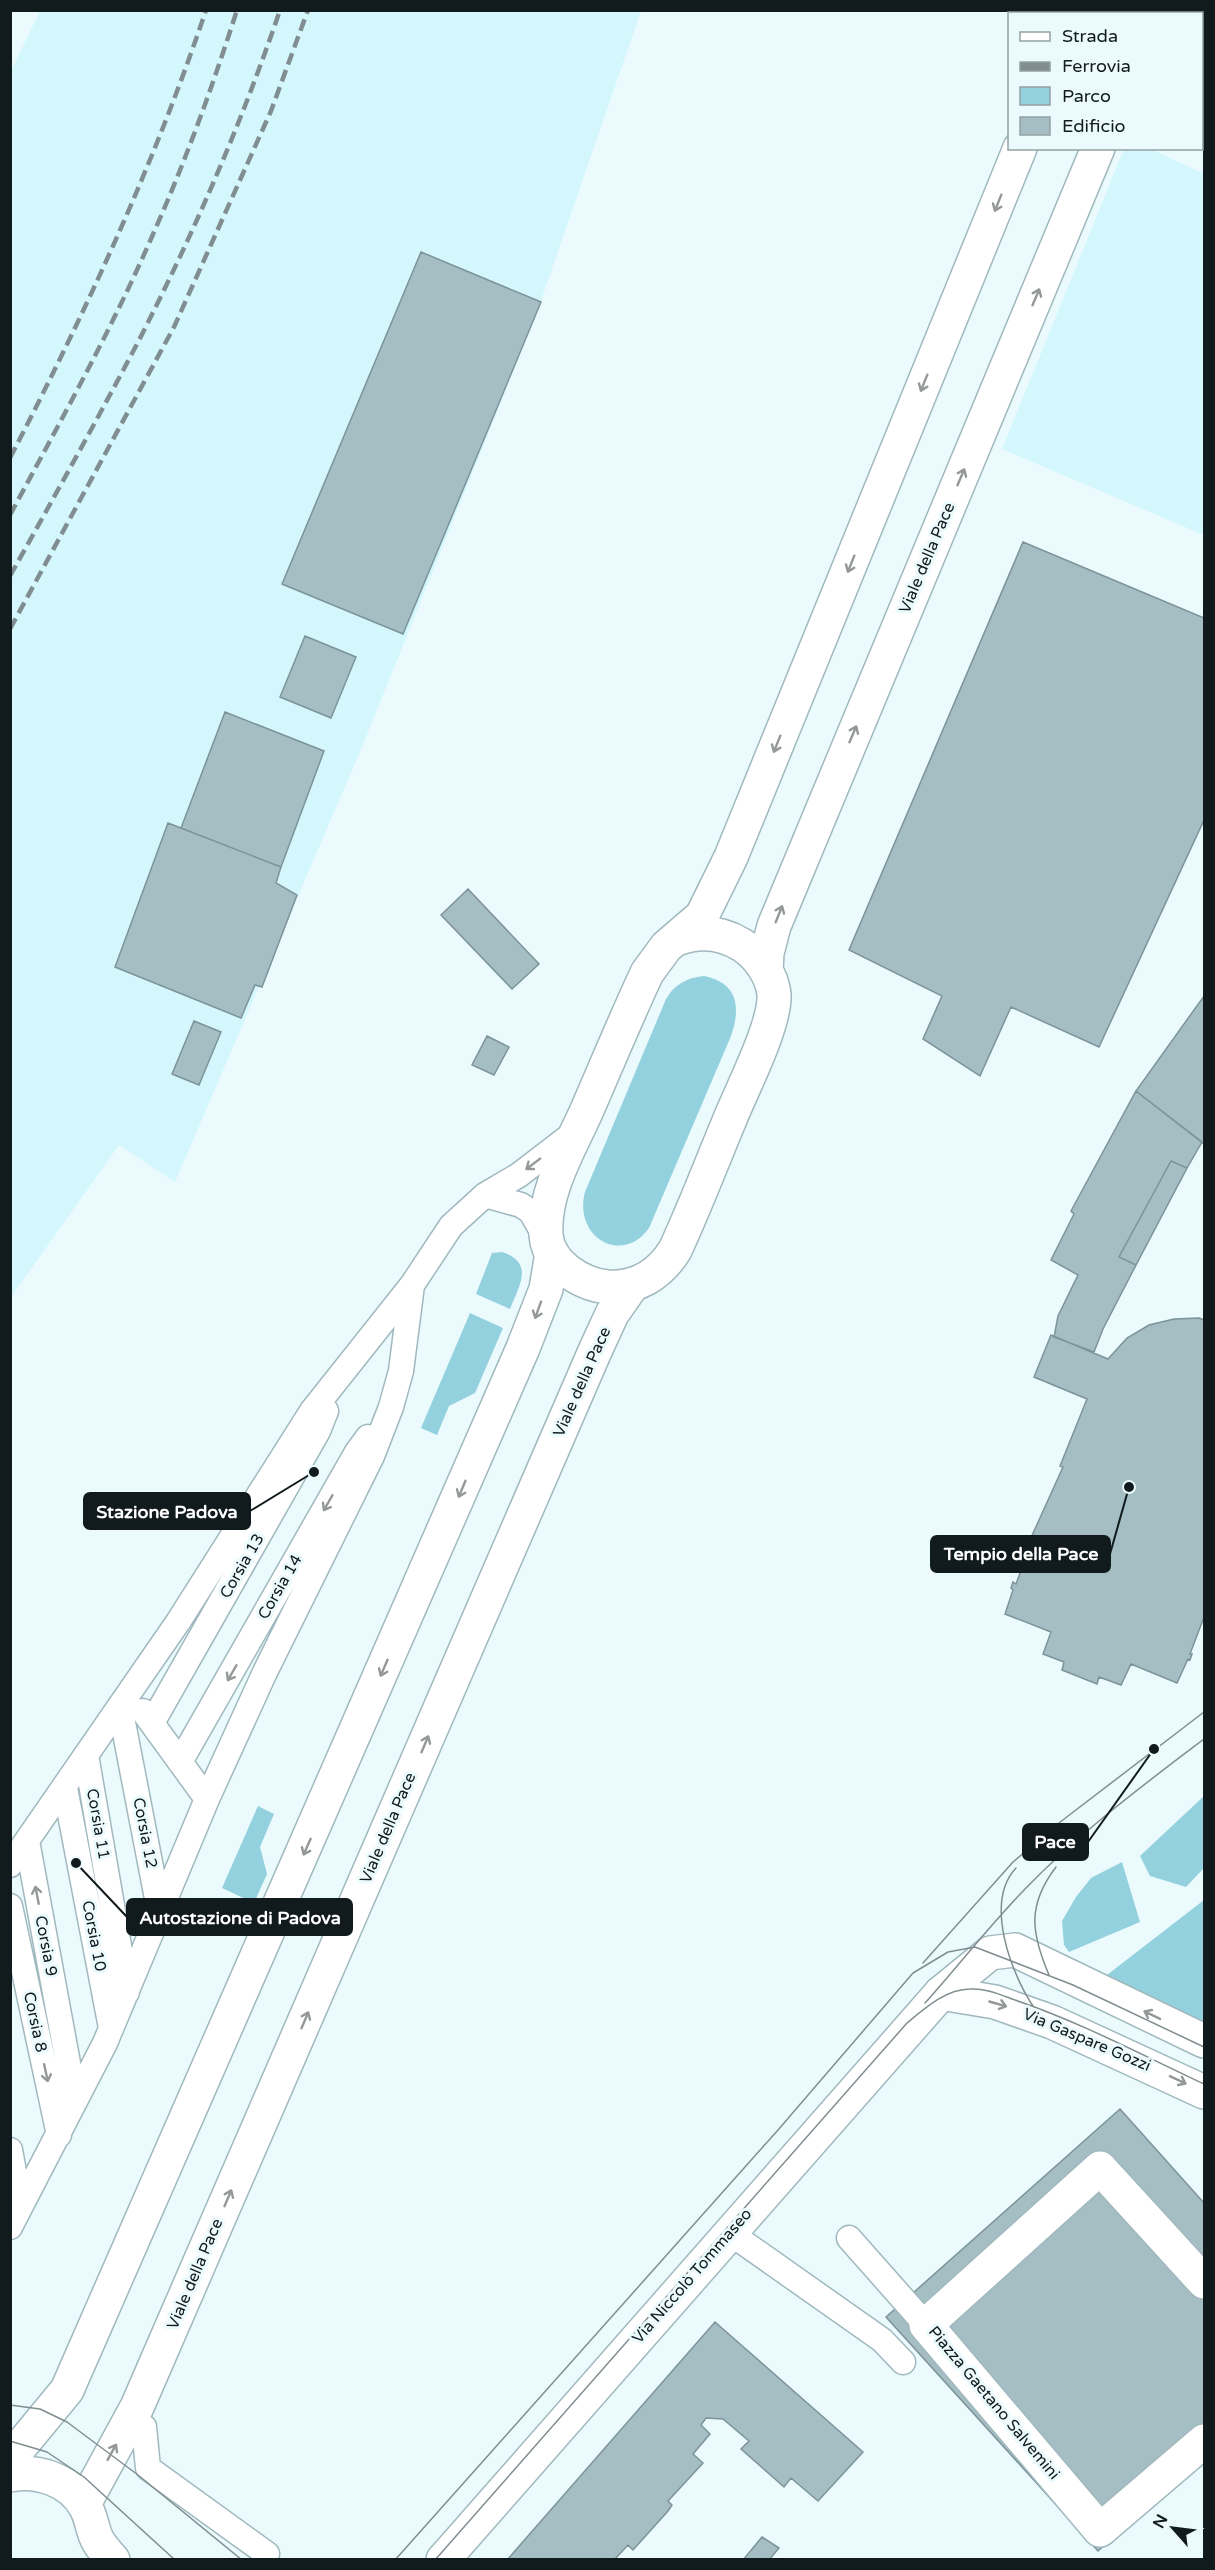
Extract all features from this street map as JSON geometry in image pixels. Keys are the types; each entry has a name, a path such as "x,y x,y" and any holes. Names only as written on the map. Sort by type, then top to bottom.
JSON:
{"street":[{"path":"10,2459 67,2390 323,1810 527,1338 546,1288 549,1247 546,1221 552,1196 579,1129 647,973 666,947 702,916 730,857 1019,150"},
{"name":"Viale della Pace","path":"766,971 769,943 779,915 1097,150"},
{"name":"Viale della Pace","path":"549,1247 564,1268 590,1282 608,1287 633,1284 663,1268 680,1239 771,1016 774,992 766,971 747,948 722,936 698,932 677,939"},
{"name":"Viale della Pace","path":"84,2504 137,2407 595,1351 612,1314 633,1284"},
{"path":"941,1993 990,1953 1015,1950 1204,2041"},
{"name":"Via Gaspare Gozzi","path":"941,1993 994,2002 1053,2022 1204,2092"},
{"name":"Via Niccolò Tommaseo","path":"443,2559 941,1993"},
{"name":"Piazza Gaetano Salvemini","path":"1203,2276 1100,2168 926,2325 1100,2530 1204,2440"},
{"path":"10,2475 30,2473 55,2479 71,2490 84,2504 105,2550"}],"lane":[{"path":"22,1854 65,1788 87,1764 125,1700 312,1411 412,1285 451,1226 485,1195 519,1175 579,1129"},
{"path":"485,1195 521,1205 531,1212 549,1247"},
{"path":"14,2217 58,2135 64,2105 111,2025 127,1992 159,1908 265,1672 372,1456 391,1407 403,1362 412,1285"},
{"name":"Corsia 13","path":"152,1723 318,1431 340,1376"},
{"name":"Corsia 14","path":"180,1762 357,1452 391,1407"},
{"path":"125,1700 152,1723 207,1799"},
{"name":"Corsia 12","path":"125,1700 131,1764 159,1908"},
{"name":"Corsia 11","path":"87,1764 127,1992"},
{"name":"Corsia 10","path":"65,1788 111,2025"},
{"name":"Corsia 9","path":"22,1854 63,2035 64,2105"},
{"name":"Corsia 8","path":"10,1906 64,2105"},
{"path":"10,2150 14,2217"},
{"path":"730,2233 882,2340 903,2362"},
{"path":"849,2238 926,2325"},
{"path":"144,2427 148,2468 267,2554"}],"shaded area":[{"path":"40,11 641,11 536,315 362,747 175,1182 119,1145 11,1297 10,73"},
{"path":"1124,150 1153,150 1204,174 1204,535 1002,449"}],"green space":[{"path":"704,976 724,984 734,998 736,1015 731,1036 649,1228 638,1239 626,1245 614,1245 602,1241 586,1222 583,1208 585,1192 666,999 673,989 682,983"},
{"path":"502,1252 518,1262 522,1276 510,1309 476,1294 492,1253"},
{"path":"470,1313 503,1328 475,1393 449,1406 437,1435 421,1428"},
{"path":"1204,1796 1204,1868 1186,1887 1150,1876 1140,1856"},
{"path":"258,1806 274,1814 260,1847 267,1874 254,1903 222,1888"},
{"path":"1122,1862 1140,1922 1069,1952 1064,1945 1062,1921 1076,1897 1091,1878"},
{"path":"1204,1900 1204,2024 1107,1975"}],"building":[{"path":"421,252 541,302 403,634 282,584"},
{"path":"1023,542 1204,618 1204,820 1099,1047 1011,1007 980,1076 923,1039 942,996 849,950"},
{"path":"305,636 356,657 331,718 280,697"},
{"path":"225,712 324,751 281,867 181,828"},
{"path":"168,823 281,867 276,883 297,895 262,987 255,985 241,1018 115,967"},
{"path":"468,889 539,964 512,989 441,915"},
{"path":"1204,996 1204,1144 1136,1091"},
{"path":"194,1021 221,1032 199,1085 172,1074"},
{"path":"487,1036 509,1047 494,1075 472,1065"},
{"path":"1136,1091 1202,1142 1187,1168 1171,1161 1119,1257 1136,1265 1103,1329 1094,1352 1054,1337 1058,1316 1078,1275 1051,1260 1074,1214 1071,1211"},
{"path":"1171,1161 1187,1168 1136,1265 1119,1257"},
{"path":"1199,1318 1204,1320 1204,1617 1190,1654 1192,1654 1190,1660 1188,1659 1177,1683 1131,1664 1121,1685 1099,1677 1097,1684 1062,1670 1064,1662 1043,1654 1051,1632 1005,1614 1013,1590 1011,1588 1013,1582 1016,1584 1032,1541 1030,1540 1063,1467 1060,1466 1087,1399 1034,1377 1051,1335 1108,1359 1127,1338 1149,1325 1174,1319"},
{"path":"1120,2109 1204,2203 1204,2456 1098,2551 886,2317"},
{"path":"715,2322 863,2452 818,2501 791,2478 784,2487 741,2449 749,2441 723,2419 706,2418 701,2425 710,2434 693,2454 703,2463 668,2501 672,2505 668,2511 633,2550 628,2545 614,2560 507,2560"},
{"path":"762,2537 779,2548 769,2560 743,2560"}],"tram line":[{"path":"923,1963 1013,1862 1055,1826 1204,1712"},
{"path":"925,2003 999,1917 1046,1868 1157,1774 1204,1739"},
{"path":"1049,1975 1038,1946 1035,1920 1040,1894 1056,1867"},
{"path":"1016,1868 1007,1882 1002,1899 1004,1937 1017,1975 1033,2006"},
{"path":"395,2560 778,2130 913,1973 948,1952 975,1947 1073,1985 1204,2047"},
{"path":"435,2560 907,2023 936,2000 961,1990 976,1989 993,1992 1087,2029 1204,2084"},
{"path":"10,2405 40,2409 67,2422 138,2475 242,2560"},
{"path":"10,2441 47,2452 84,2477 175,2560"}],"railway":[{"path":"10,458 117,238 164,125 206,10"},
{"path":"10,515 85,375 138,268 188,150 237,10"},
{"path":"10,576 122,373 177,263 232,138 280,10"},
{"path":"10,629 174,327 271,111 308,10"}],"place":[{"name":"Stazione Padova","path":"314,1472"},
{"name":"Tempio della Pace","path":"1129,1487"},
{"name":"Pace","path":"1154,1749"},
{"name":"Autostazione di Padova","path":"76,1863"}]}
